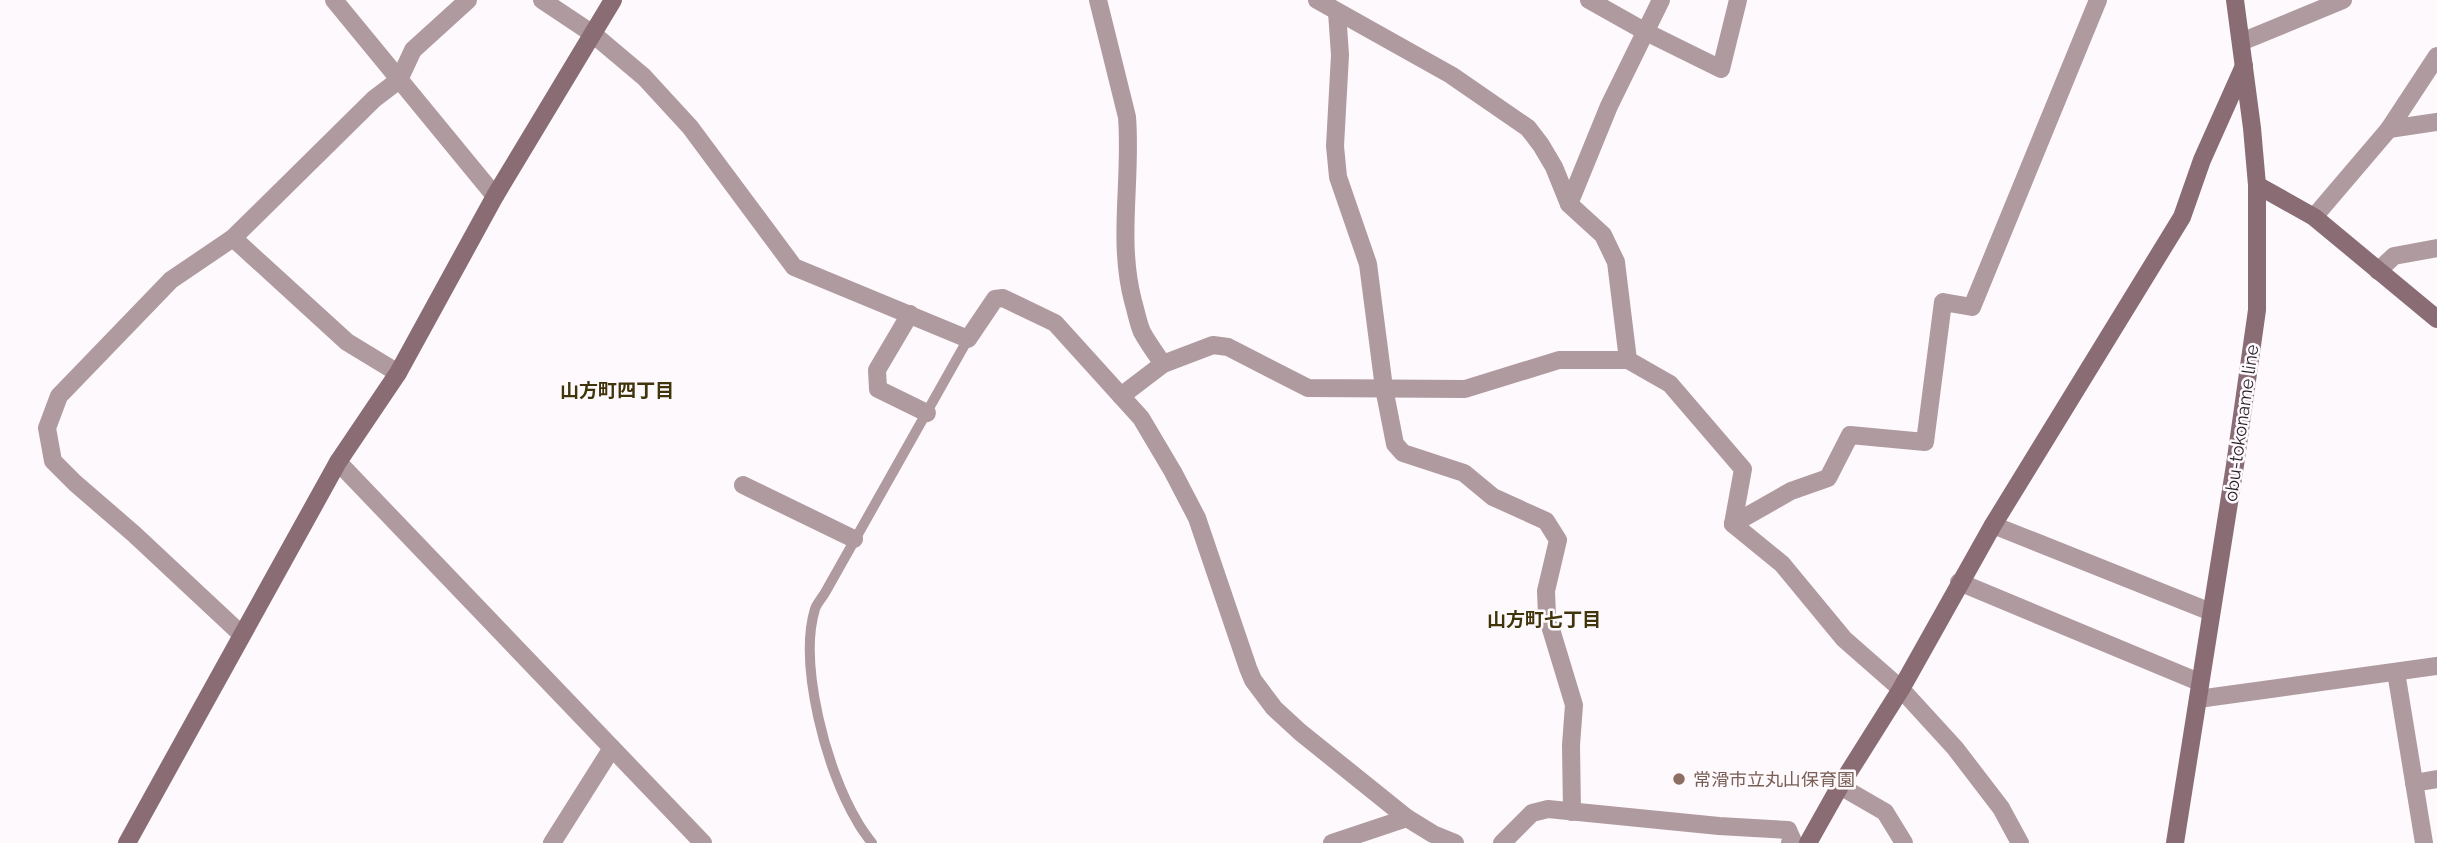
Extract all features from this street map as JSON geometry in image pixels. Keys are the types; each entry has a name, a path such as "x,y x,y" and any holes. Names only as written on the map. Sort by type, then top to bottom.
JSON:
{"street":[{"path":"334,0 495,196"},
{"path":"241,634 53,461 47,428 59,396 171,280 233,238 374,99 399,80 413,50 468,0"},
{"path":"542,0 593,34 644,77 690,127 794,267 968,339 995,299 1003,298 1055,323 1141,418 1155,440 1197,518 1253,680 1286,720 1407,818 1433,834 1455,843"},
{"path":"127,843 338,462 398,373 495,196 612,0"},
{"path":"1098,0 1127,117 1124,222 1125,257 1131,293 1142,331 1163,364"},
{"path":"1317,0 1451,75 1528,128 1554,167 1569,204 1603,235 1616,262 1628,360"},
{"path":"1589,0 1721,69 1738,0"},
{"path":"1569,204 1609,106 1661,0"},
{"path":"1733,524 1791,491 1828,478 1850,435 1924,442 1943,302 1972,307 2098,0"},
{"name":"obu-tokoname line","path":"2175,843 2257,310 2257,185 2235,0"},
{"path":"2241,42 2343,0"},
{"path":"1337,12 1340,55 1335,146 1338,177 1368,264 1384,388 1395,444 1403,453 1464,473 1493,497 1546,522 1558,540 1546,591 1547,616 1574,705 1571,745 1572,812"},
{"path":"2314,218 2389,129 2437,56"},
{"path":"1808,843 1901,689 1993,525 2182,217 2202,160 2244,66"},
{"path":"2389,129 2437,122"},
{"path":"2257,185 2314,218 2437,319"},
{"path":"233,238 347,342 398,373"},
{"path":"2378,271 2394,256 2437,248"},
{"path":"910,314 877,370 878,389 927,413"},
{"path":"1121,396 1163,364 1213,345 1228,347 1308,388 1465,389 1559,360 1628,360 1670,384 1743,470 1733,524"},
{"path":"338,462 703,843"},
{"path":"743,485 854,539"},
{"path":"1733,524 1782,564 1844,639 1901,689 1955,748 2001,808 2020,843"},
{"path":"1993,525 2211,612"},
{"path":"1959,582 2199,690 2437,666"},
{"path":"2396,672 2424,843"},
{"path":"552,843 612,748"},
{"path":"2414,783 2437,779"},
{"path":"1840,786 1885,812 1905,843"},
{"path":"1502,843 1532,813 1548,809 1788,830 1792,839 1790,843"},
{"path":"1332,843 1407,818"}],"lane":[{"path":"872,843 856,820 826,745 817,709 808,654 815,607 826,592 968,339"}],"place":[{"name":"常滑市立丸山保育園","path":"1679,779"}],"district":[{"name":"山方町四丁目","path":"617,390"},
{"name":"山方町七丁目","path":"1544,619"}]}
